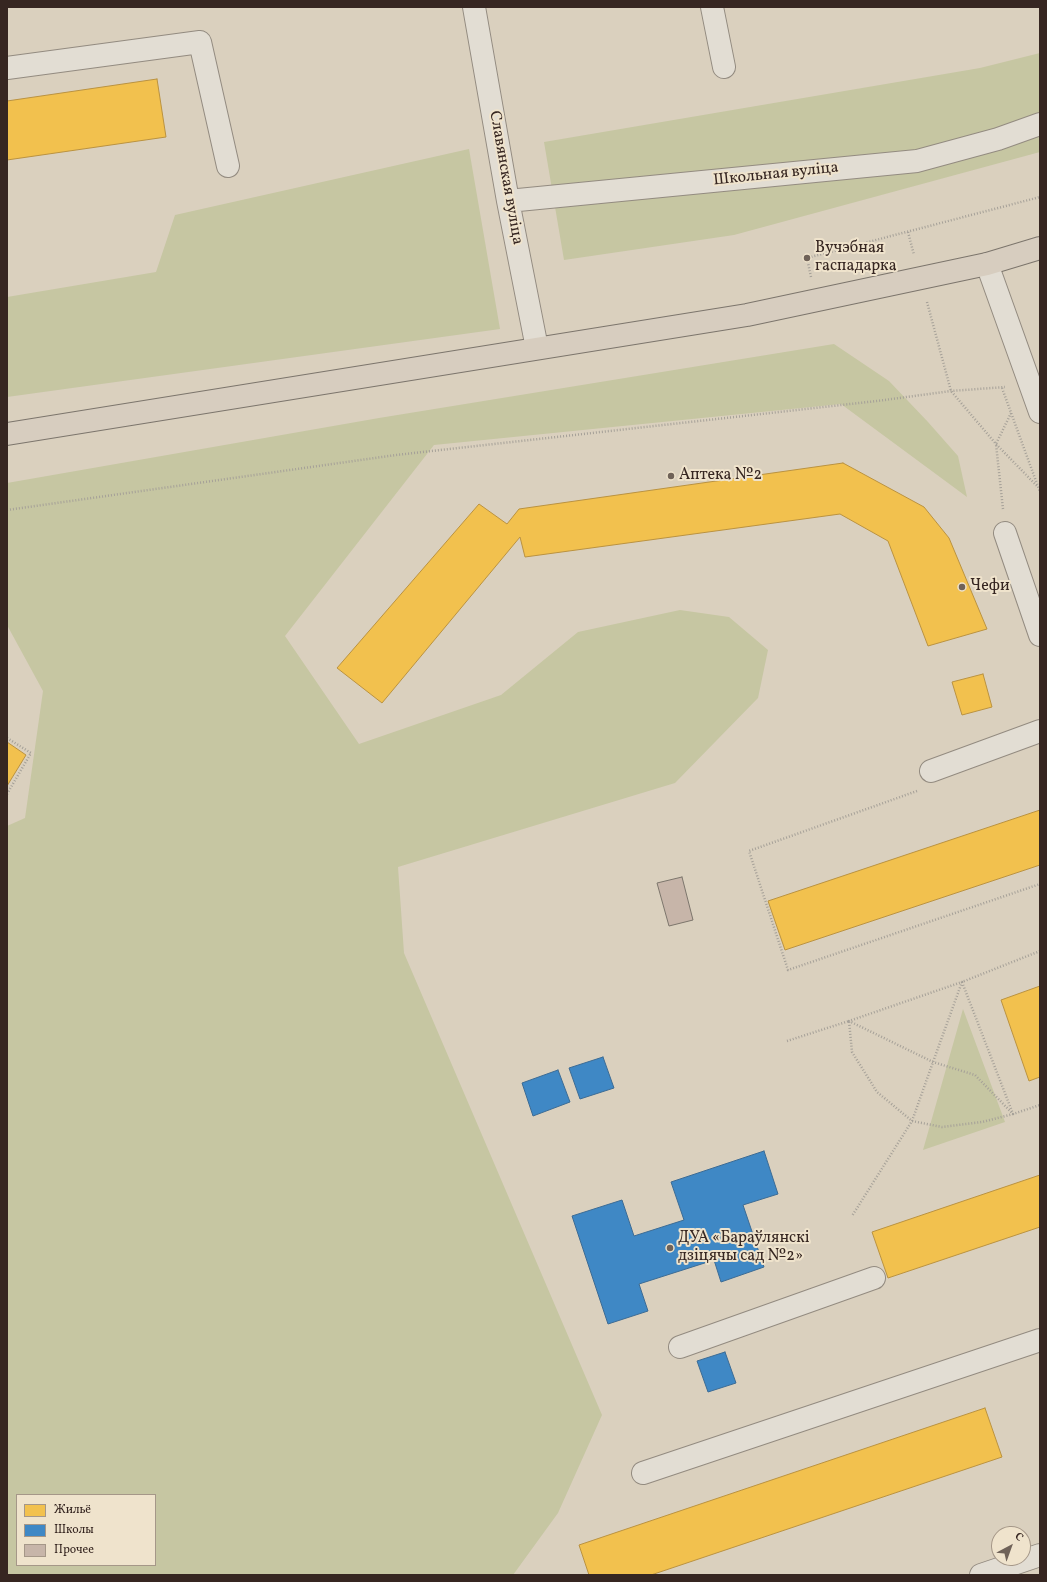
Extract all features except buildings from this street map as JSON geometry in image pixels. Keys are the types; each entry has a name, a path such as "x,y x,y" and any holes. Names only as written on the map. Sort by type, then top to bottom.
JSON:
{"main road":[{"path":"7,434 747,315 987,264 1040,248"}],"street":[{"name":"Славянская вуліца","path":"474,7 508,201 537,348"},
{"path":"712,7 724,68"},
{"path":"7,68 200,42 228,166"},
{"name":"Школьная вуліца","path":"508,201 917,161 998,139 1040,124"},
{"path":"987,264 1040,412"},
{"path":"1005,533 1040,635"},
{"path":"931,771 1040,731"},
{"path":"680,1347 874,1278"},
{"path":"643,1473 1040,1340"},
{"path":"981,1575 1040,1555"}],"path":[{"path":"807,258 1040,197"},
{"path":"908,232 951,391 996,444 1038,487"},
{"path":"7,510 396,455 877,401 951,391 1002,388 1027,378"},
{"path":"1002,388 1040,492"},
{"path":"1005,533 996,444 1011,413"},
{"path":"7,738 31,753 7,794"},
{"path":"920,790 749,852 788,970 1040,884"},
{"path":"787,1041 962,982 1040,951"},
{"path":"852,1216 912,1121 962,982"},
{"path":"962,982 1013,1114"},
{"path":"849,1021 933,1062 974,1075 1013,1114"},
{"path":"849,1021 852,1052 877,1092 912,1121 942,1128 982,1122 1040,1105"}],"green space":[{"path":"1040,53 1040,152 734,235 564,260 544,142 980,68"},
{"path":"469,149 500,329 7,397 7,297 156,272 175,215"},
{"path":"834,344 889,381 958,456 967,497 841,404 434,445 285,636 359,744 501,695 578,632 680,610 729,617 768,650 758,698 675,783 398,867 404,953 602,1415 558,1513 513,1575 7,1575 7,826 25,818 43,691 7,625 7,483 379,418"},
{"path":"963,1009 1005,1122 923,1150"}],"place":[{"name":"Вучэбная гаспадарка","path":"807,258"},
{"name":"Аптека №2","path":"671,476"},
{"name":"Чефи","path":"962,587"},
{"name":"ДУА «Бараўлянскі дзіцячы сад №2»","path":"670,1248"}]}
